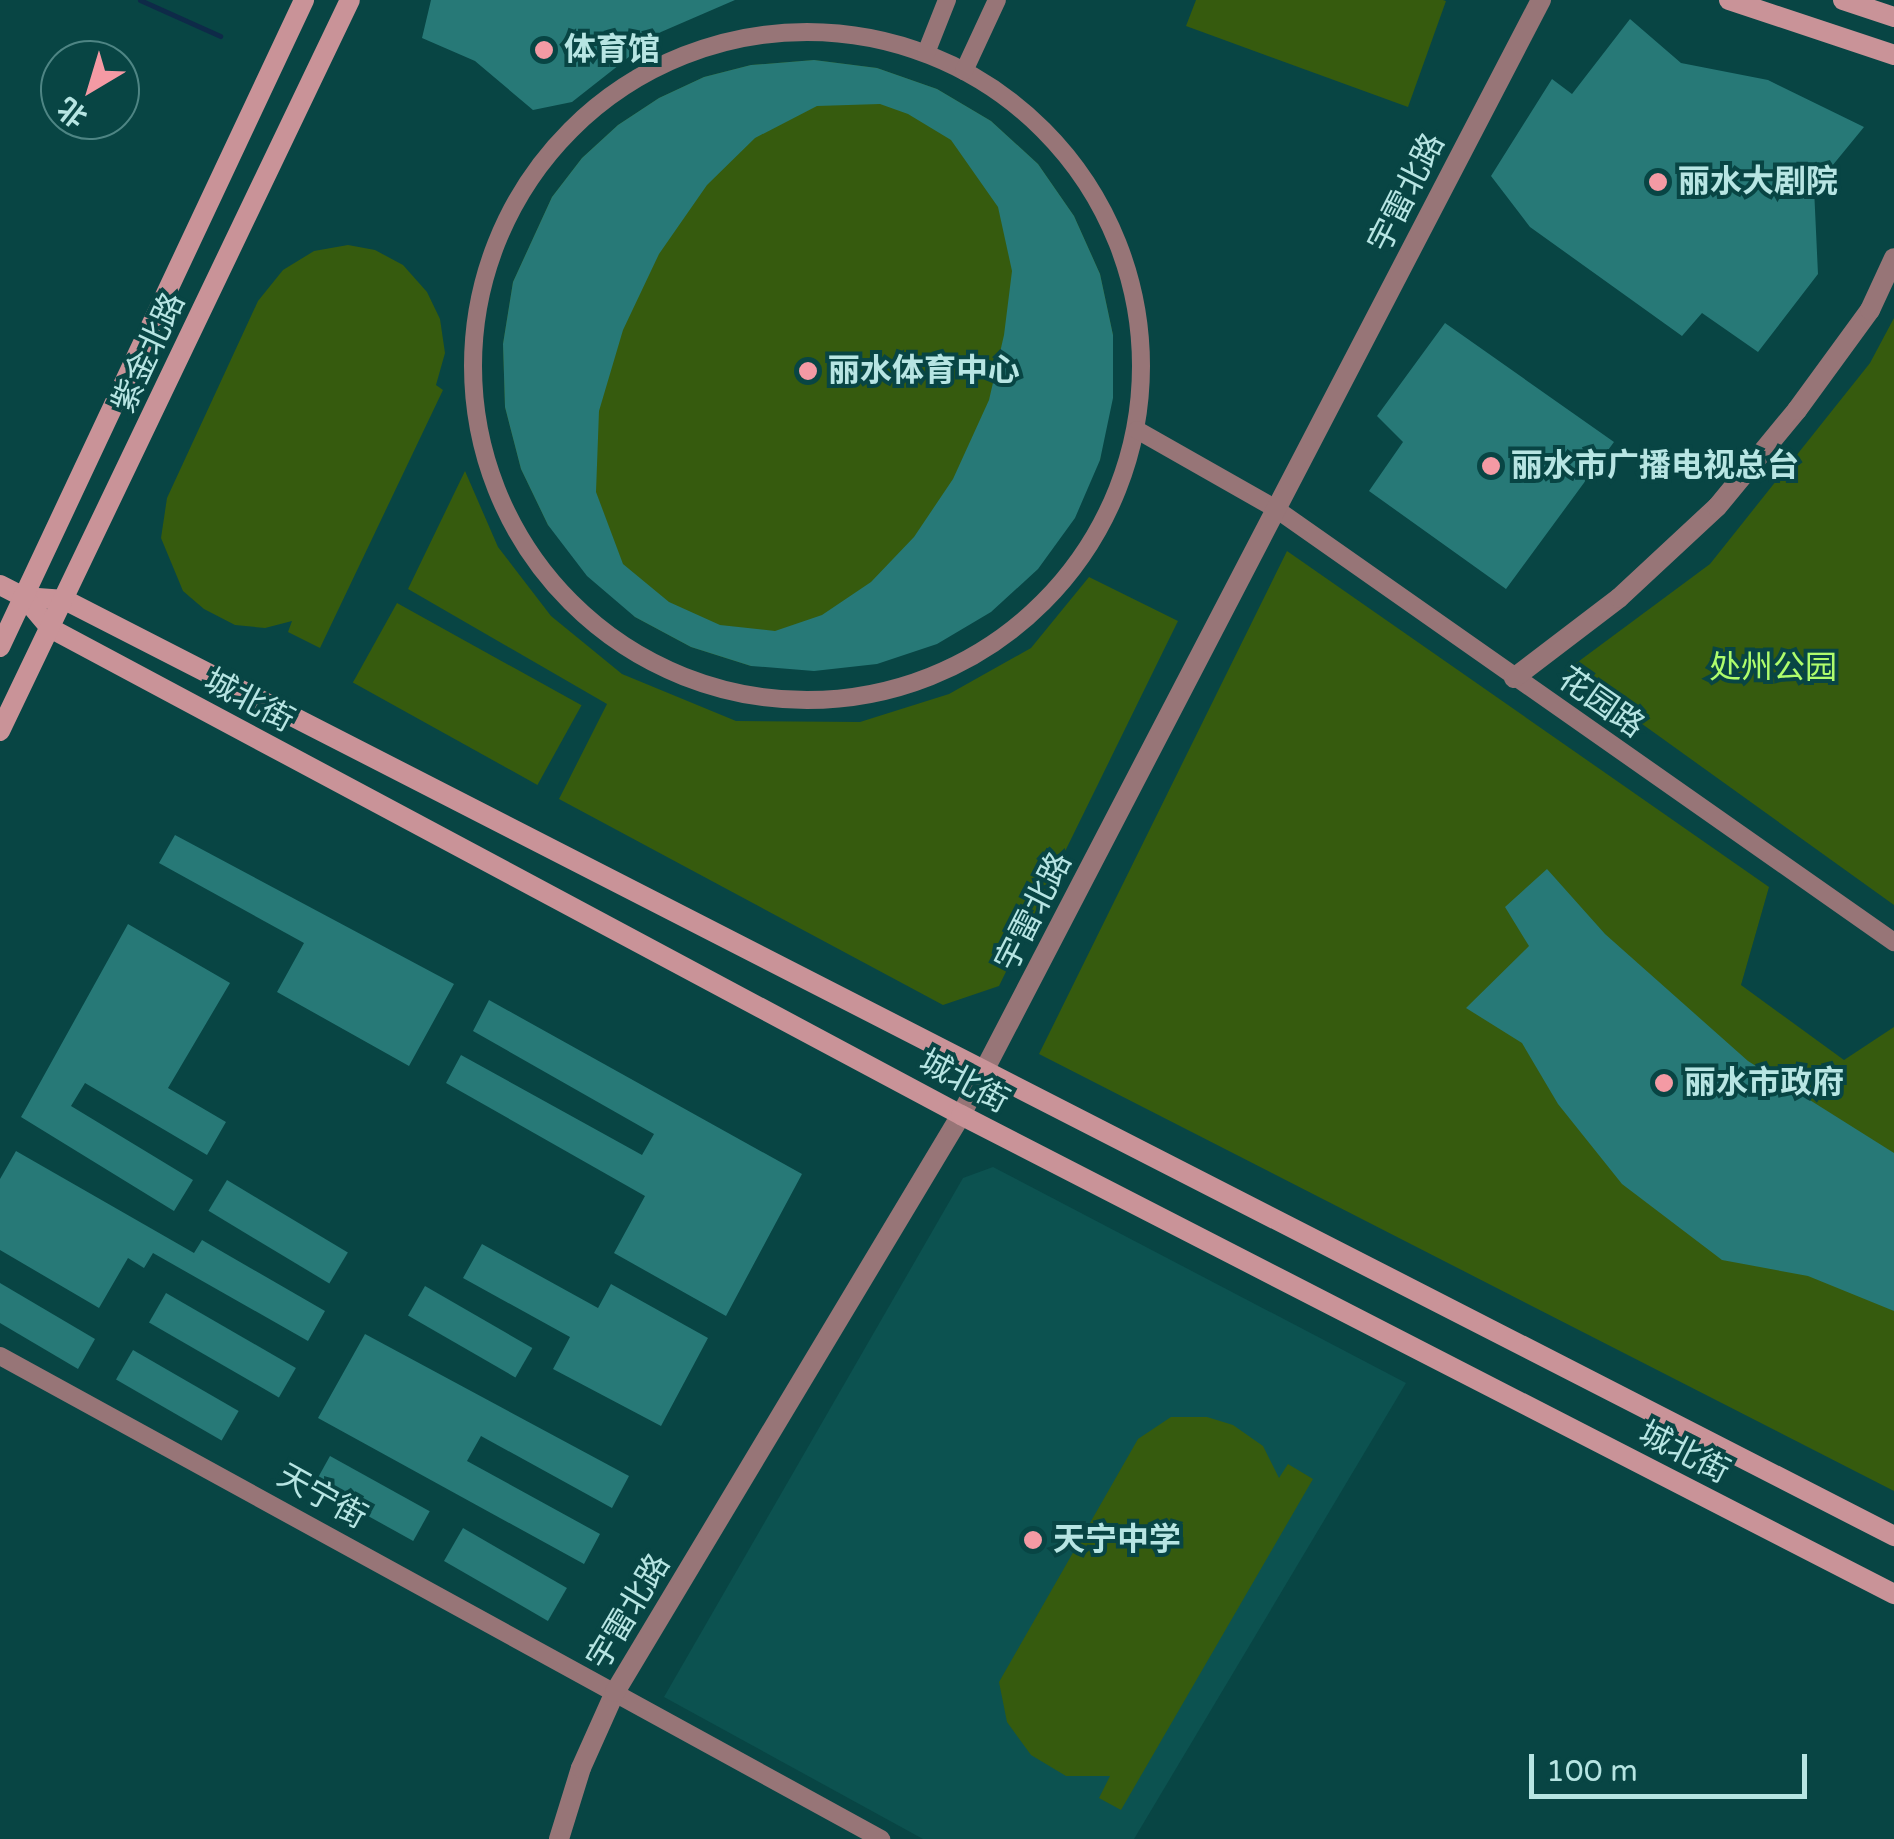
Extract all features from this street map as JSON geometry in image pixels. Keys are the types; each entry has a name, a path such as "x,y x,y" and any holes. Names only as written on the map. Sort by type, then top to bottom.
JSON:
{"main road":[{"name":"紫金北路","path":"0,647 304,0"},
{"name":"紫金北路","path":"0,731 350,0"},
{"path":"1729,0 1894,54"},
{"path":"1844,0 1894,17"},
{"name":"城北街","path":"0,585 24,596 65,600 1894,1536"},
{"name":"城北街","path":"24,596 50,628 961,1115 1894,1594"}],"street":[{"path":"926,53 947,0"},
{"path":"964,70 997,0"},
{"name":"宇雷北路","path":"559,1839 581,1768 616,1692 961,1115 1541,0"},
{"path":"772,32 850,34 926,53 964,70 1036,123 1072,162 1110,222 1136,306 1143,359 1137,430 1114,504 1074,571 1047,599 1020,626 954,668 881,693 803,701 726,690 653,663 588,619 536,562 498,493 476,418 473,341 487,264 519,193 554,147 626,83 696,49 772,32"},
{"path":"1514,678 1619,598 1717,507 1798,410 1870,310 1894,258"},
{"name":"花园路","path":"1137,430 1276,510 1894,942"},
{"name":"天宁街","path":"0,1356 881,1839"}],"shaded area":[{"name":"天宁中学","path":"993,1167 1406,1383 1134,1839 923,1839 664,1697 963,1178"}],"green space":[{"path":"1196,0 1446,1 1408,107 1186,26"},
{"name":"丽水体育中心","path":"814,60 877,68 937,89 991,121 1038,164 1074,216 1100,274 1113,335 1100,460 751,666 691,647 635,617 548,525 521,469 505,407 503,344 513,282 552,197 582,158 618,125 659,98 704,77 751,65"},
{"path":"348,245 375,250 403,265 427,292 440,319 445,353 436,385 443,390 320,648 288,632 292,621 265,628 235,625 204,609 183,591 161,538 167,498 258,301 283,270 314,251"},
{"name":"处州公园","path":"1894,318 1894,905 1567,670 1710,564 1870,363"},
{"path":"465,471 498,547 551,616 622,674 736,721 860,722 949,694 1031,648 1089,577 1178,621 999,986 943,1005 559,799 607,704 408,589"},
{"path":"1287,551 1769,887 1741,985 1844,1060 1894,1027 1894,1491 1039,1054"},
{"path":"397,603 582,705 537,785 353,683"},
{"path":"1171,1417 1207,1417 1233,1425 1263,1446 1279,1478 1288,1464 1313,1479 1121,1810 1099,1798 1110,1776 1066,1776 1031,1755 1007,1722 999,1682 1138,1439"}],"building":[{"name":"体育馆","path":"431,0 735,0 661,32 572,102 533,110 475,61 422,38"},
{"name":"丽水大剧院","path":"1630,19 1681,63 1768,80 1864,127 1814,188 1818,274 1758,352 1702,313 1682,336 1530,227 1491,176 1552,79 1572,94"},
{"path":"814,60 877,68 937,89 991,121 1038,164 1074,216 1100,274 1113,335 1113,398 1100,460 1075,518 1038,569 991,612 937,644 877,664 814,671 751,666 691,647 635,617 587,576 548,525 521,469 505,407 503,344 513,282 552,197 582,158 618,125 659,98 704,77 751,65","holes":["880,104 908,114 951,140 998,207 1012,271 1004,335 989,400 953,479 914,537 871,582 822,615 775,631 720,625 669,602 623,564 596,492 599,411 623,330 659,254 707,185 755,138 817,106"]},
{"name":"丽水市广播电视总台","path":"1445,323 1614,442 1506,589 1369,491 1403,442 1377,416"},
{"path":"175,835 454,984 409,1066 277,992 304,943 159,863"},
{"name":"丽水市政府","path":"1547,869 1605,934 1748,1061 1894,1153 1894,1311 1808,1276 1722,1260 1622,1184 1558,1104 1522,1043 1466,1008 1529,946 1505,907"},
{"path":"128,924 230,983 168,1088 226,1122 207,1155 85,1083 71,1106 193,1180 174,1211 21,1117"},
{"path":"489,1000 802,1174 726,1316 614,1253 645,1196 446,1083 461,1055 642,1155 654,1134 473,1031"},
{"path":"16,1151 194,1253 202,1240 325,1311 308,1341 153,1253 144,1268 128,1258 99,1308 0,1250 0,1179"},
{"path":"227,1180 348,1253 329,1283 208,1211"},
{"path":"482,1244 598,1308 611,1284 708,1338 661,1426 553,1369 570,1337 463,1278"},
{"path":"0,1283 95,1339 78,1369 0,1323"},
{"path":"425,1286 532,1348 515,1377 408,1315"},
{"path":"166,1293 296,1368 279,1397 149,1322"},
{"path":"365,1334 629,1476 612,1508 481,1436 467,1461 600,1534 584,1564 318,1418"},
{"path":"133,1350 239,1411 222,1440 116,1379"},
{"path":"330,1456 430,1511 413,1541 314,1486"},
{"path":"463,1528 567,1588 548,1621 444,1561"}],"waterway":[{"path":"140,0 220,36"}],"place":[{"name":"体育馆","path":"544,50"},
{"name":"丽水大剧院","path":"1658,182"},
{"name":"丽水体育中心","path":"808,371"},
{"name":"丽水市广播电视总台","path":"1491,466"},
{"name":"丽水市政府","path":"1664,1083"},
{"name":"天宁中学","path":"1033,1540"}]}
